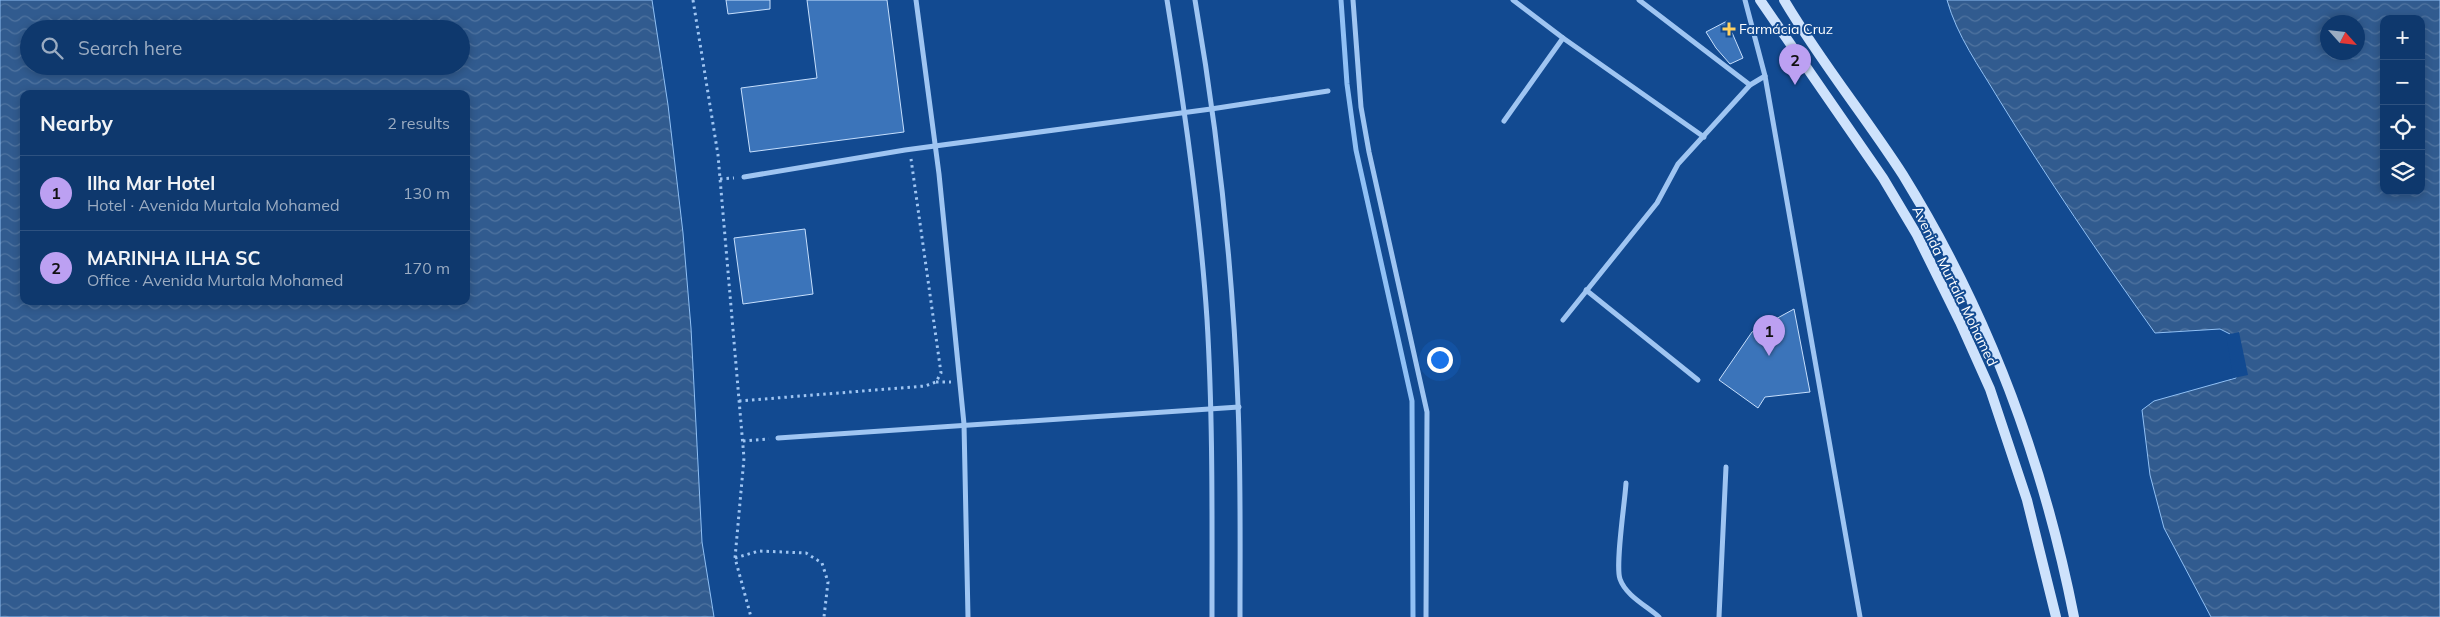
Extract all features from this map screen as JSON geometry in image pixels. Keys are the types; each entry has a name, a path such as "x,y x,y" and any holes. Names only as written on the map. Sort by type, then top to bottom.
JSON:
{"street":[{"path":"916,0 935,146 964,424 968,617"},
{"path":"1167,0 1183,113 1207,317 1211,409 1212,617"},
{"path":"1195,0 1211,109 1234,311 1238,407 1240,617"},
{"path":"1353,0 1361,107 1369,152 1427,412 1426,617"},
{"path":"1513,0 1562,38 1704,137"},
{"path":"1639,0 1750,85"},
{"path":"1746,0 1765,76 1860,617"},
{"name":"Avenida Murtala Mohamed","path":"1760,0 1883,178 1917,235 1956,314 1990,390 2010,448 2027,500 2056,617"},
{"name":"Avenida Murtala Mohamed","path":"1784,0 1903,175 1937,233 1983,324 2021,418 2043,484 2061,550 2074,617"},
{"path":"1504,121 1562,38"},
{"path":"1563,320 1657,203 1678,164 1750,85 1765,76"},
{"path":"744,177 910,149 1183,113 1328,91"},
{"path":"1586,290 1698,380"},
{"path":"778,438 1238,407"},
{"path":"1719,617 1726,467"},
{"path":"1626,483 1618,565 1620,580 1628,590 1659,617"}],"path":[{"path":"693,0 718,155 743,441 744,458 735,558 751,617"},
{"path":"739,401 925,386 936,382 940,373 910,149"},
{"path":"743,441 778,438"},
{"path":"735,558 759,551 806,553 822,563 828,582 824,617"}],"water":[{"path":"0,0 652,0 668,105 683,233 691,328 702,542 714,617 0,617"},
{"path":"1947,0 2440,0 2440,617 2211,617 2164,528 2150,475 2142,410 2154,401 2236,378 2230,334 2220,329 2155,333 2035,158 1969,50"}],"pier":[{"path":"2239,332 2248,375 2200,385 2233,376 2226,335"}],"building":[{"path":"726,0 770,0 770,9 728,14"},
{"path":"807,0 887,0 904,132 750,152 741,88 817,78"},
{"path":"1727,21 1743,58 1730,64 1716,48 1706,32"},
{"path":"805,229 813,294 743,304 734,238"},
{"path":"1794,309 1810,392 1765,397 1758,408 1719,380 1752,332"}],"waterway":[{"path":"1341,0 1347,84 1356,150 1412,401 1413,617"}],"place":[{"name":"Farmácia Cruz","path":"1729,29"},
{"name":"MARINHA ILHA SC","path":"1795,85"},
{"name":"Ilha Mar Hotel","path":"1769,356"}]}
